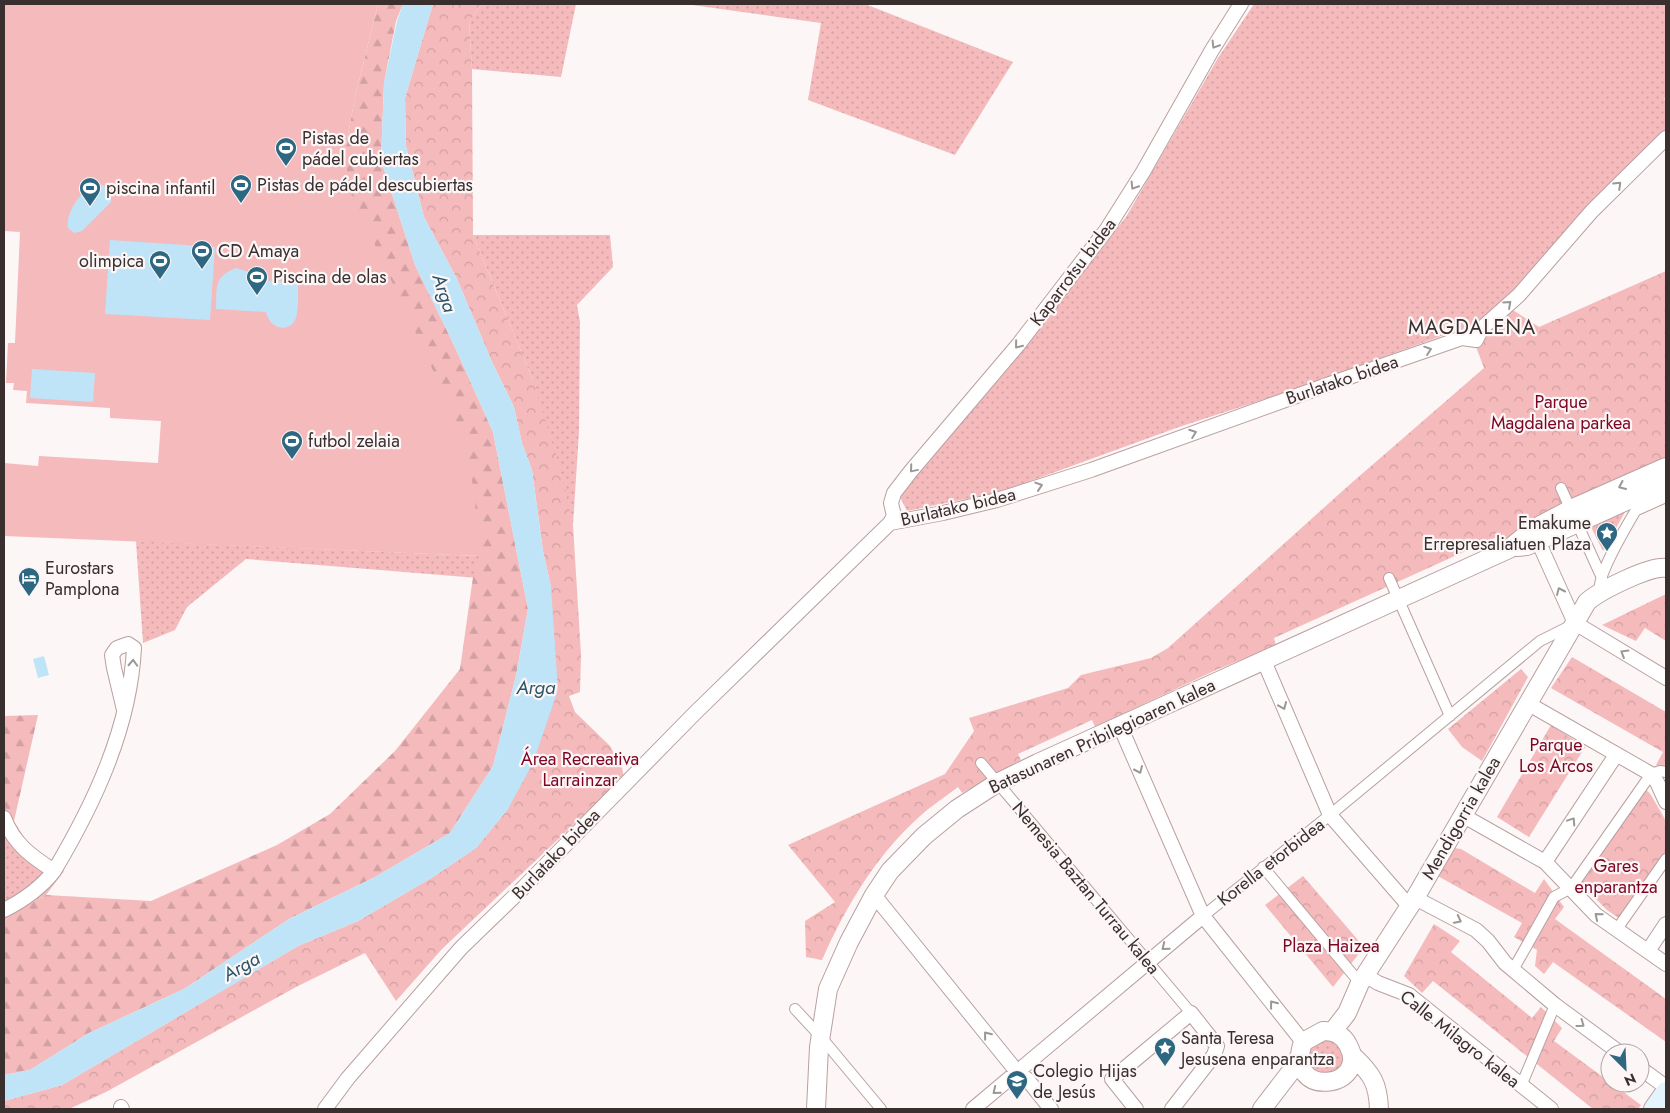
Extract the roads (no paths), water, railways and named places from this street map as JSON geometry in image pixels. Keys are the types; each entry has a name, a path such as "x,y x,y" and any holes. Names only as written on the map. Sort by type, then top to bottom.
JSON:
{"main road":[{"path":"1654,1109 1666,1092"}],"street":[{"name":"Kaparrotsu bidea","path":"890,523 894,516 891,503 894,493 1018,345 1107,229 1143,172 1212,50 1241,4"},
{"name":"Burlatako bidea","path":"325,1109 359,1065 461,948 524,887 688,720 890,523 997,500 1091,470 1462,338 1476,340 1482,328 1519,295 1592,211 1666,138"},
{"name":"Batasunaren Pribilegioaren kalea","path":"816,1109 821,1037 828,990 849,942 874,895 890,871 924,836 957,808 997,783 1509,549 1533,529 1647,492 1665,469"},
{"name":"Batasunaren Pribilegioaren kalea","path":"1509,549 1527,546 1538,541 1574,516 1665,469"},
{"path":"1561,488 1601,585"},
{"path":"1601,585 1606,564 1647,492"},
{"path":"1637,510 1666,497"},
{"path":"1538,541 1575,623 1666,678"},
{"name":"Mendigorria kalea","path":"1344,1043 1347,1013 1363,979 1412,902 1587,602 1601,585 1649,570 1666,568"},
{"path":"1389,578 1450,716"},
{"name":"Korella etorbidea","path":"973,1109 1018,1073 1148,960 1330,815 1540,641 1575,623"},
{"path":"1264,661 1330,815 1412,902 1476,930 1513,970 1555,1005 1606,1043"},
{"path":"1527,703 1651,774 1657,782 1666,802"},
{"path":"4,910 29,896 54,871 83,820 114,750 124,710"},
{"path":"1120,726 1203,916 1301,1049 1301,1066 1315,1080 1325,1083 1334,1081 1347,1073 1351,1066 1344,1043"},
{"path":"1545,862 1616,755"},
{"name":"Nemesia Baztan Turrau kalea","path":"981,763 1191,1013"},
{"path":"1513,970 1554,898 1571,888 1651,774 1666,772"},
{"path":"1462,815 1545,862 1596,915 1666,964"},
{"path":"4,818 17,843 36,860 54,871"},
{"path":"1616,930 1666,859"},
{"path":"1263,867 1363,979"},
{"path":"874,895 1018,1073 1027,1079 1051,1109"},
{"path":"1648,951 1666,924"},
{"name":"Calle Milagro kalea","path":"1363,979 1409,995 1551,1109"},
{"path":"1521,1086 1555,1005"},
{"path":"795,1010 821,1037 881,1109"},
{"path":"1136,1109 1112,1079 1191,1013 1217,1046 1214,1055 1172,1109"},
{"path":"1266,1104 1292,1070 1301,1049 1323,1031 1344,1043 1372,1076 1379,1095 1379,1108"},
{"path":"1347,1073 1361,1080 1372,1091 1379,1108"},
{"path":"1650,1076 1666,1088"},
{"path":"1266,1104 1289,1086 1315,1080"}],"water":[{"name":"Arga","path":"403,4 433,4 405,98 406,146 424,217 457,279 492,362 514,407 522,443 532,470 543,551 551,587 558,690 533,763 508,809 476,848 433,877 358,921 298,946 62,1085 4,1101 4,1075 30,1070 89,1033 184,989 289,919 375,877 450,833 493,766 516,676 528,609 493,432 415,265 381,160 384,83 397,21"},
{"name":"piscina infantil","path":"93,184 103,185 111,193 111,202 82,231 74,233 68,228 69,215 75,203"},
{"name":"olimpica","path":"110,240 215,247 210,320 105,314"},
{"name":"Piscina de olas","path":"236,268 246,271 253,280 298,282 298,310 293,323 284,328 271,322 266,312 216,309 217,289 220,279 223,275"},
{"path":"32,369 95,373 93,402 30,398"},
{"path":"44,656 49,675 38,678 33,659"}],"place":[{"name":"Pistas de pádel cubiertas","path":"286,167"},
{"name":"Pistas de pádel descubiertas","path":"241,204"},
{"name":"piscina infantil","path":"90,207"},
{"name":"CD Amaya","path":"202,270"},
{"name":"olimpica","path":"160,280"},
{"name":"Piscina de olas","path":"257,296"},
{"name":"futbol zelaia","path":"292,460"},
{"name":"Emakume Errepresaliatuen Plaza","path":"1607,552"},
{"name":"Eurostars Pamplona","path":"29,597"},
{"name":"Santa Teresa Jesusena enparantza","path":"1165,1067"},
{"name":"Colegio Hijas de Jesús","path":"1017,1100"}],"district":[{"name":"MAGDALENA","path":"1472,327"}],"park label":[{"name":"Parque Magdalena parkea","path":"1561,412"},
{"name":"Parque Los Arcos","path":"1556,755"},
{"name":"Área Recreativa Larrainzar","path":"580,770"},
{"name":"Gares enparantza","path":"1616,876"},
{"name":"Plaza Haizea","path":"1331,946"}]}
